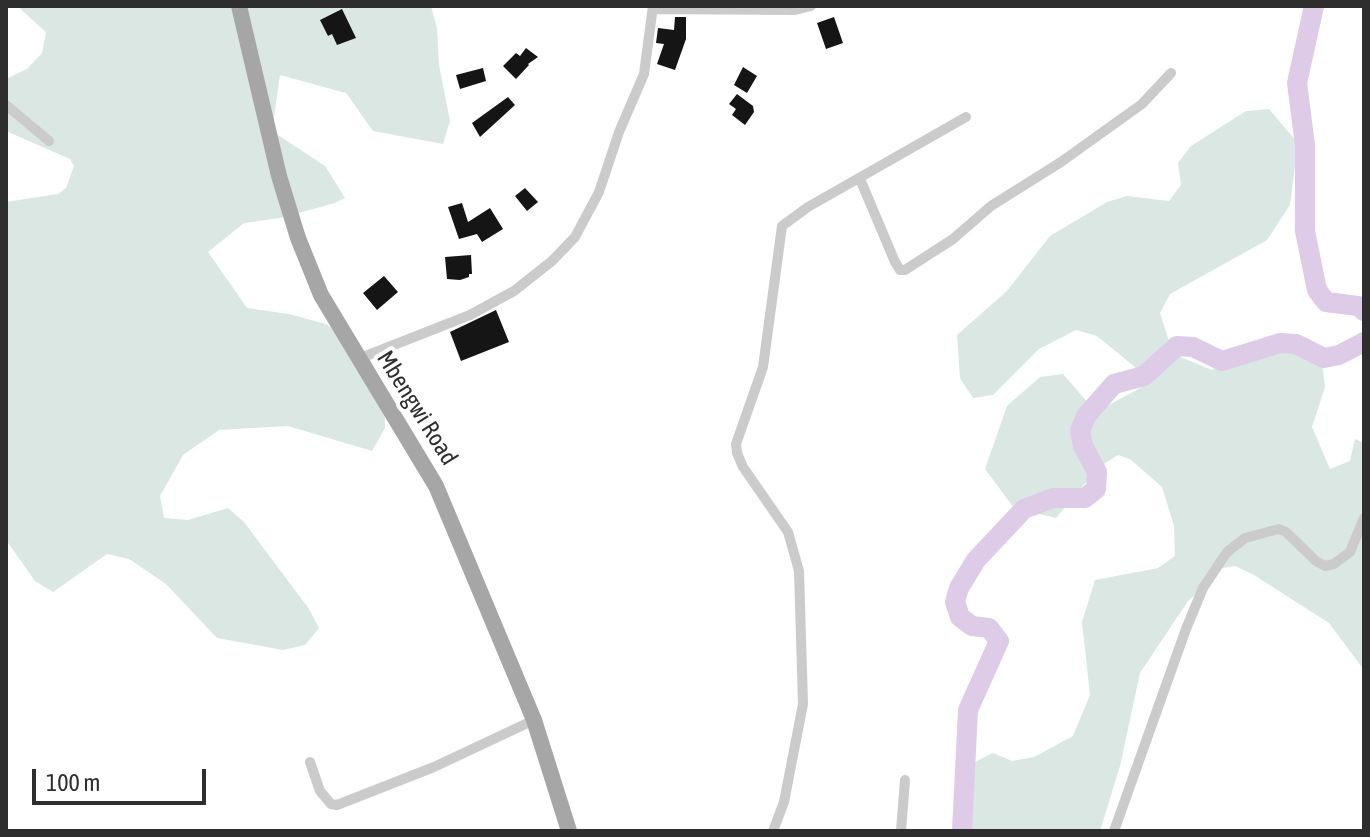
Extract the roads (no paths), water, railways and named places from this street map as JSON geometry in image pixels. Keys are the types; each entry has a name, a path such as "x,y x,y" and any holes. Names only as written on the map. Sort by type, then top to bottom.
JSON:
{"main road":[{"name":"Mbengwi Road","path":"239,6 279,176 298,238 321,295 436,486 534,720 569,831"}],"street":[{"path":"358,359 470,315 514,291 552,261 575,237 599,192 619,132 644,74 654,8 795,10 811,6"},
{"path":"860,179 895,262 900,270 905,270 953,239 991,206 1061,162 1142,104 1171,73"},
{"path":"6,105 49,141"},
{"path":"773,831 784,802 803,704 799,571 788,532 743,467 736,444 763,367 782,226 808,207 966,117"},
{"path":"1114,831 1186,629 1203,588 1227,552 1245,538 1279,529 1316,561 1325,566 1334,564 1350,552 1364,518"},
{"path":"310,762 320,791 331,804 337,805 434,767 534,720"},
{"path":"901,831 905,780"}],"waterway":[{"path":"1314,6 1297,83 1305,145 1305,231 1317,290 1326,302 1358,306 1364,311"},
{"path":"962,831 968,710 999,641 989,628 972,626 960,617 955,602 959,588 976,560 1024,509 1053,498 1085,498 1096,489 1097,472 1083,446 1080,431 1086,416 1114,384 1144,376 1177,346 1193,347 1222,361 1280,343 1296,344 1324,358 1339,355 1364,342"}]}
